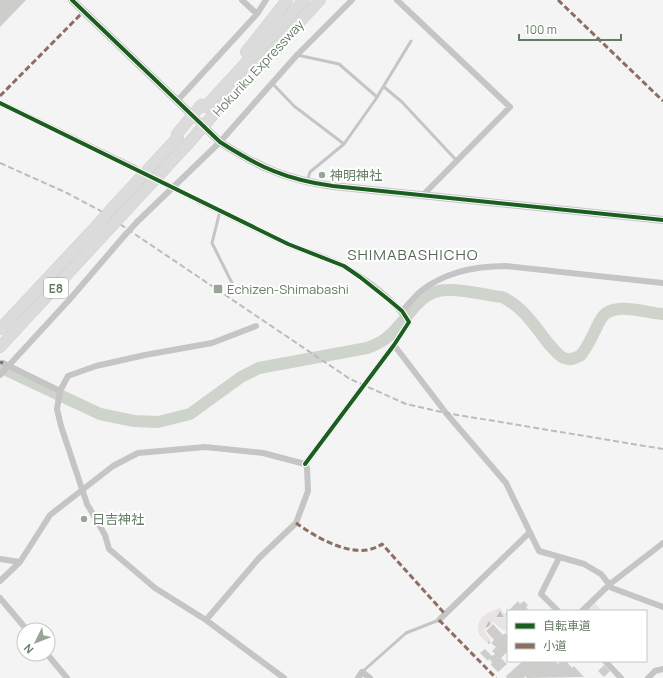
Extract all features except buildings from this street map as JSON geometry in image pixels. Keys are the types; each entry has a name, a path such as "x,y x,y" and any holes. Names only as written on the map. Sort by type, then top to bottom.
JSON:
{"highway":[{"path":"203,106 287,0"},
{"name":"Hokuriku Expressway","path":"0,329 101,221 203,106 304,0"},
{"name":"Hokuriku Expressway","path":"0,347 318,3"}],"street":[{"path":"72,0 220,142 244,158 276,173 307,182 663,220"},
{"path":"242,0 257,14"},
{"path":"177,101 257,14 266,0"},
{"path":"59,394 4,369 70,299 125,234 220,142 297,55 352,0"},
{"path":"397,0 510,106 423,195"},
{"path":"0,103 133,167"},
{"path":"200,201 288,244 344,266 360,277 404,315 409,322 394,345 305,464"},
{"path":"404,315 421,291 450,274 487,266 506,266 663,283"},
{"path":"256,326 212,343 144,355 96,366 68,376 59,394 57,409 87,504 105,535 109,549 155,588 206,620 284,678"},
{"path":"394,345 446,412 506,483 539,551 584,564 601,574 612,588 663,607"},
{"path":"0,581 20,562 50,515 128,457 147,452 205,447 263,453 305,464"},
{"path":"206,620 259,558 296,523 308,491 307,468 305,464"},
{"path":"438,620 529,533"},
{"path":"583,610 610,584 663,543"},
{"path":"557,610 542,594 559,558"},
{"path":"0,559 20,562"},
{"path":"0,598 20,622"},
{"path":"54,662 67,678"},
{"path":"606,662 621,678"},
{"path":"648,678 655,671 663,669"},
{"path":"358,678 362,672 370,678"}],"lane":[{"path":"307,182 310,172 344,144 384,87 411,41"},
{"path":"297,55 339,64 377,97"},
{"path":"272,83 294,106 344,144"},
{"path":"384,87 402,102 456,160"},
{"path":"220,211 212,243 232,283"},
{"path":"362,672 406,633 438,620"}],"green space":[{"path":"595,603 601,610 587,610"},
{"path":"500,608 507,618 507,632 493,622 484,631 491,640 489,644 479,633 478,625 479,621 491,611"}],"waterway":[{"path":"0,367 100,414 134,421 158,422 190,414 241,377 259,368 367,348 377,344 386,339 415,306 429,295 437,291 461,290 502,297 522,311 557,353 566,359 575,358 581,355 601,319 606,313 613,310 630,309 663,314"}],"tunnel":[{"path":"133,167 199,201"}],"railway":[{"path":"0,163 67,193 99,210 350,379 406,404 446,413 663,449"}],"marked path":[{"path":"558,0 663,101"},
{"path":"0,96 84,11"},
{"path":"296,523 326,541 349,549 372,549 382,544 445,614"},
{"path":"439,620 496,678"}],"cycle path":[{"path":"72,0 220,142 248,159 287,176 333,186 663,220"},
{"path":"0,103 288,244 344,266 402,311 409,322 394,345 305,464"}],"place":[{"name":"神明神社","path":"322,175"},
{"name":"Echizen-Shimabashi","path":"218,289"},
{"name":"日吉神社","path":"84,519"}],"district":[{"name":"SHIMABASHICHO","path":"413,254"}]}
